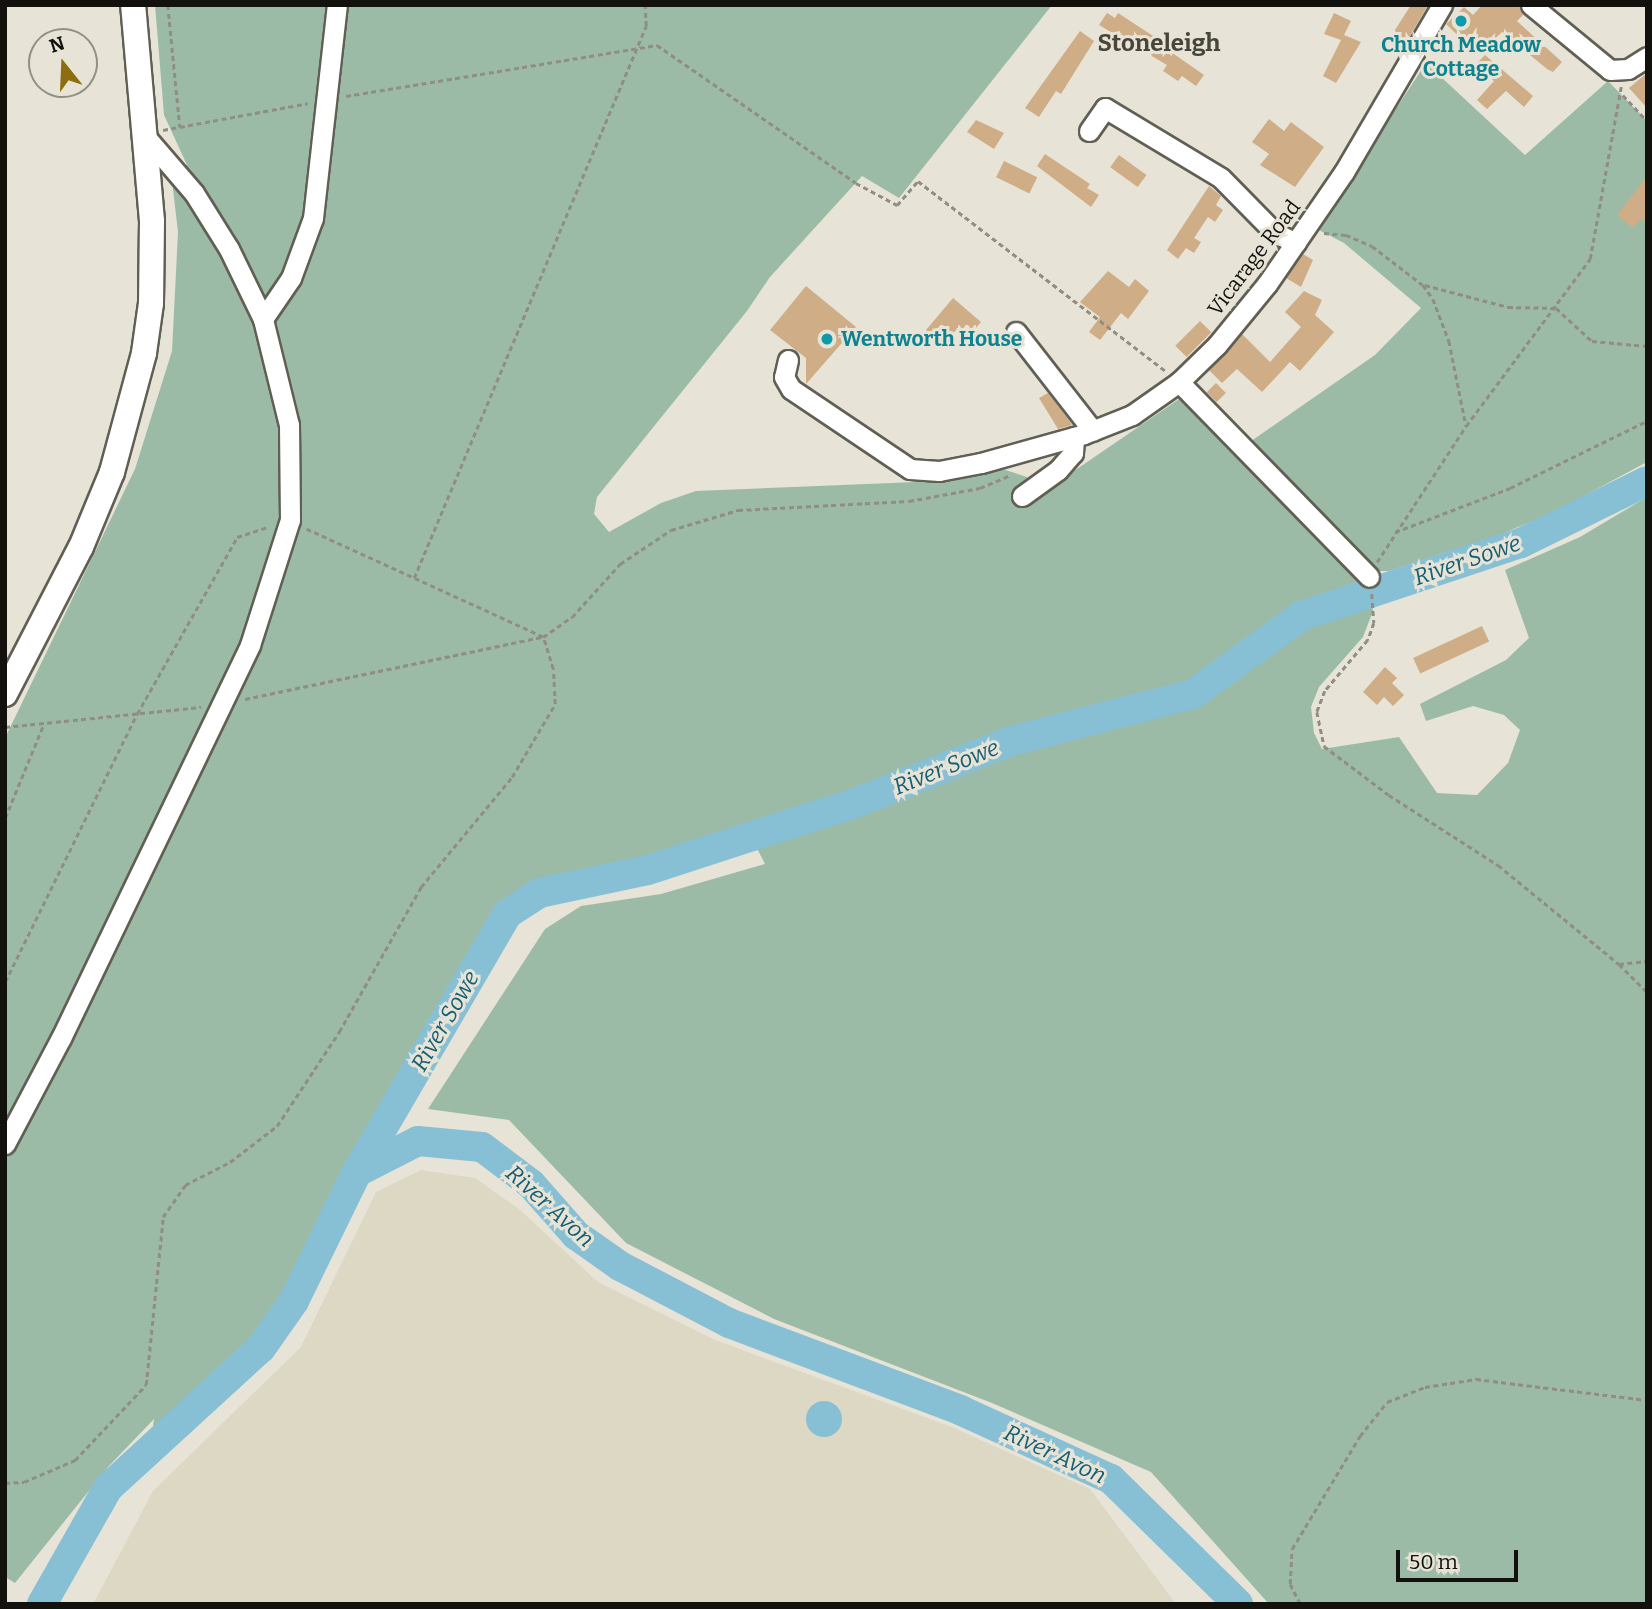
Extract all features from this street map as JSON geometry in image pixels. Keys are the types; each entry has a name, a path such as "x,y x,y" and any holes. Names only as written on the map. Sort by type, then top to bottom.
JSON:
{"main road":[{"path":"5,694 81,547 133,407 151,303 152,221 133,5"}],"street":[{"path":"263,318 291,278 313,218 329,99 337,5"},
{"name":"Vicarage Road","path":"788,360 784,377 791,388 910,469 939,471 1025,452 1093,431 1132,415 1179,382 1217,345 1300,238 1442,5"},
{"path":"1531,5 1602,65 1618,71 1647,57"},
{"path":"1089,131 1105,108 1221,178 1275,233 1300,238"},
{"path":"5,1144 61,1038 250,645 290,520 289,425 263,318 229,249 194,193 145,136"},
{"path":"1016,332 1093,431"},
{"path":"1179,382 1370,579"},
{"path":"1022,496 1058,470 1073,453 1074,437"}],"path":[{"path":"169,5 180,127 657,44 856,183 897,205 918,181 1179,382"},
{"path":"414,579 633,48 646,26 645,5"},
{"path":"1618,71 1622,95 1610,136 1590,259 1466,426 1395,532 1370,579 1374,611 1368,640 1325,691 1317,712 1324,746 1389,795 1498,865 1619,964 1647,992"},
{"path":"1622,95 1647,121"},
{"path":"1300,238 1346,235 1372,246 1423,285 1433,299 1449,341 1466,426"},
{"path":"1423,285 1508,307 1556,308 1592,341 1647,345"},
{"path":"1395,532 1510,488 1647,421"},
{"path":"5,727 43,726 221,704 543,638 572,617 620,564 671,530 737,510 909,501 980,488 1002,482 1016,470 1025,452"},
{"path":"5,982 137,714 237,537 290,520 543,638 553,669 555,704 512,778 421,887 339,1032 276,1126 230,1162 185,1185 163,1217 146,1385 75,1460 24,1482 5,1483"},
{"path":"5,818 43,726"},
{"path":"1619,964 1647,961"},
{"path":"1300,1604 1290,1584 1292,1549 1360,1436 1387,1402 1425,1387 1476,1379 1647,1400"}],"shaded area":[{"path":"421,1170 475,1178 519,1209 598,1282 715,1340 952,1427 1090,1489 1176,1604 93,1604 153,1491 301,1347 376,1192"}],"green space":[{"path":"155,5 1052,5 899,198 862,176 770,277 747,311 597,497 594,514 609,532 661,503 696,491 916,482 990,465 1027,477 1036,497 1185,395 1369,582 1373,611 1363,637 1319,687 1311,707 1314,733 1322,749 1399,737 1437,793 1477,795 1508,763 1520,730 1504,715 1473,706 1426,721 1420,704 1506,660 1529,638 1505,570 1580,537 1647,497 1647,1604 1269,1604 1151,1472 992,1403 774,1319 626,1243 509,1120 428,1109 545,929 581,906 661,894 765,864 751,837 648,870 539,893 507,914 357,1172 294,1301 261,1348 150,1450 154,1419 108,1467 15,1583 5,1577 5,738 135,469 172,351 178,232 172,181 187,165 164,115"},
{"path":"1426,63 1525,155 1608,81 1647,121 1647,462 1552,513 1499,535 1389,571 1372,571 1247,444 1375,355 1421,308 1344,243 1317,229"}],"water":[{"path":"824,1401 837,1406 842,1419 837,1432 824,1437 811,1432 806,1419 811,1406"}],"building":[{"path":"1411,5 1428,5 1407,41 1393,33"},
{"path":"1482,5 1519,5 1523,15 1517,21 1562,62 1553,72 1547,69 1502,32 1478,55 1446,24 1464,7 1473,15"},
{"path":"1107,13 1115,18 1118,13 1173,49 1171,52 1204,75 1196,86 1182,76 1178,81 1163,71 1167,65 1099,25"},
{"path":"1334,13 1351,21 1344,35 1361,42 1336,83 1323,76 1341,40 1324,34"},
{"path":"1080,31 1094,41 1061,94 1056,91 1039,117 1025,108"},
{"path":"1485,55 1533,96 1524,107 1506,91 1487,109 1477,100 1494,81 1476,64"},
{"path":"1647,73 1647,108 1629,88"},
{"path":"1269,119 1284,131 1291,122 1324,147 1295,187 1260,165 1269,154 1252,142"},
{"path":"976,120 1004,133 994,149 967,132"},
{"path":"1045,154 1090,184 1087,188 1099,195 1091,207 1037,166"},
{"path":"1119,155 1147,175 1138,187 1110,167"},
{"path":"1004,161 1037,177 1029,193 996,177"},
{"path":"1647,176 1647,224 1641,219 1633,228 1617,215"},
{"path":"1209,186 1221,196 1216,205 1223,210 1215,222 1208,217 1194,238 1201,242 1194,253 1186,248 1178,259 1167,250"},
{"path":"1303,254 1313,260 1301,287 1286,278"},
{"path":"1108,271 1129,287 1135,279 1149,291 1128,319 1121,313 1100,340 1089,332 1100,317 1080,302"},
{"path":"806,286 856,327 806,384 806,358 770,330"},
{"path":"1304,291 1322,300 1315,315 1334,332 1300,371 1290,362 1262,392 1237,369 1222,383 1209,370 1242,334 1270,362 1301,327 1285,312"},
{"path":"953,298 981,322 969,336 959,327 942,345 926,330"},
{"path":"1200,321 1211,332 1187,357 1175,346"},
{"path":"1216,383 1226,393 1217,402 1207,392"},
{"path":"1048,393 1072,425 1058,429 1039,398"},
{"path":"1482,626 1489,641 1420,674 1413,658"},
{"path":"1385,667 1397,678 1392,683 1404,695 1393,706 1384,697 1377,705 1363,692"}],"waterway":[{"name":"River Sowe","path":"42,1604 108,1488 261,1348 294,1301 357,1172 507,914 539,893 648,870 850,805 1011,741 1193,694 1301,616 1521,543 1647,481"},
{"name":"River Avon","path":"357,1172 418,1141 482,1147 531,1184 576,1235 620,1266 729,1323 960,1410 1111,1479 1238,1604"}],"place":[{"name":"Church Meadow Cottage","path":"1461,21"},
{"name":"Wentworth House","path":"827,339"}],"district":[{"name":"Stoneleigh","path":"1159,44"}]}
